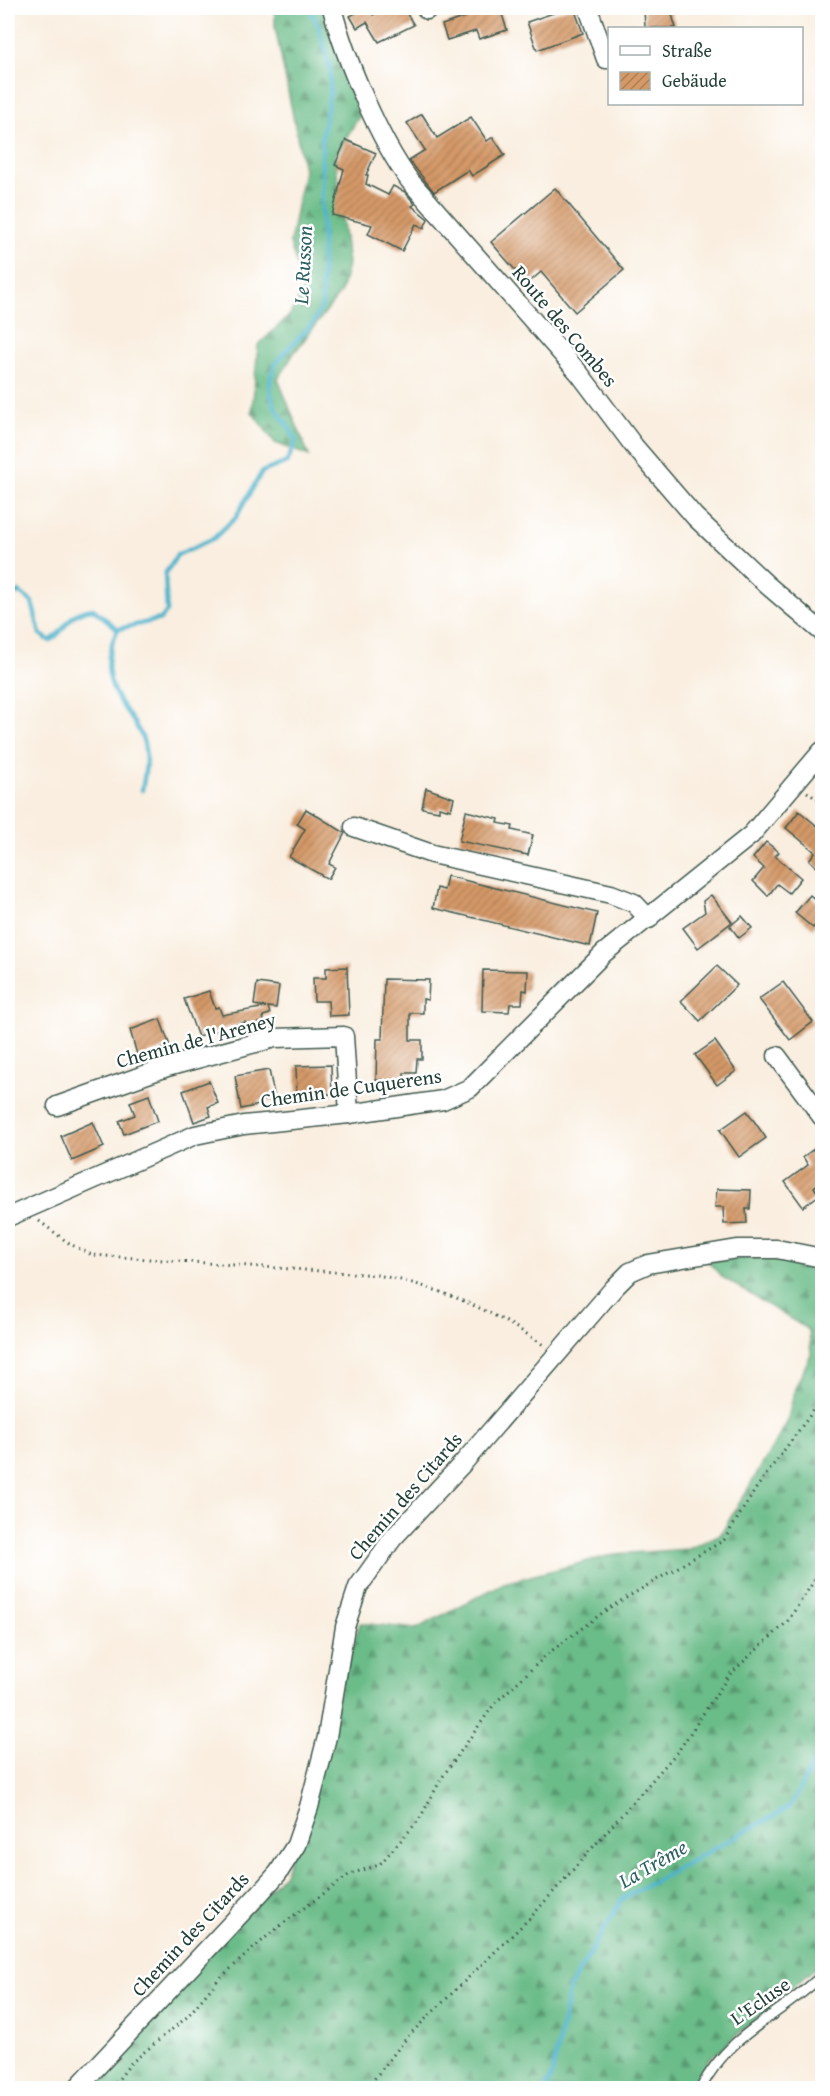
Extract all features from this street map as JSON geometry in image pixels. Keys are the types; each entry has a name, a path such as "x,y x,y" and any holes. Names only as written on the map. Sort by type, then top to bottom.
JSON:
{"street":[{"name":"Route des Combes","path":"332,8 374,118 392,154 410,181 579,373 634,446 695,516 766,584 822,632"},
{"path":"592,9 606,59"},
{"name":"Chemin de Cuquerens","path":"8,1217 195,1135 244,1125 350,1114 443,1100 470,1089 604,953 751,835 822,751"},
{"path":"354,827 432,854 611,894 634,903 649,919"},
{"name":"Chemin de l'Areney","path":"57,1106 167,1067 274,1038 344,1036 350,1114"},
{"path":"777,1056 822,1117"},
{"name":"Chemin des Citards","path":"77,2088 261,1892 288,1859 296,1845 309,1807 327,1737 346,1620 358,1587 393,1539 614,1288 638,1267 662,1260 758,1248 822,1258"}],"lane":[{"name":"L'Ecluse","path":"701,2088 707,2076 734,2041 805,1992 822,1975"}],"path":[{"path":"27,1209 50,1231 92,1255 377,1275 409,1281 463,1300 516,1326 545,1345 553,1360"},
{"path":"112,2088 131,2063 187,2017 218,1980 273,1931 350,1874 379,1865 419,1820 441,1779 495,1703 550,1652 609,1608 724,1540 763,1479 822,1399"},
{"path":"367,2088 409,2035 532,1916 680,1750 729,1675 788,1622 822,1569"}],"green space":[{"path":"275,8 332,8 362,112 335,156 348,264 341,292 294,353 278,379 309,456 275,443 252,412 258,345 290,315 303,288 290,243 304,170 275,27"},
{"path":"765,1257 822,1268 822,1962 709,2059 693,2088 84,2088 285,1873 360,1623 416,1629 504,1583 615,1554 689,1549 721,1534 787,1423 795,1388 811,1354 809,1330 722,1277 707,1261"}],"building":[{"path":"368,8 373,15 385,8 388,13 403,8 414,25 379,42 367,22 357,28 350,16"},
{"path":"492,8 500,8 507,30 479,39 476,31 447,40 442,25"},
{"path":"574,8 583,33 537,50 527,22"},
{"path":"644,8 670,8 676,27 645,27"},
{"path":"422,114 437,138 471,117 487,141 493,137 505,155 472,176 468,170 434,192 409,160 425,150 407,123"},
{"path":"346,140 376,153 366,175 368,175 366,184 388,195 393,186 405,192 415,204 412,206 428,219 424,228 416,224 402,251 368,234 372,225 332,215 344,169 335,165"},
{"path":"555,188 624,270 575,312 541,272 527,284 491,242"},
{"path":"426,788 454,798 451,810 439,807 439,811 422,808"},
{"path":"306,809 345,833 329,864 335,867 328,879 289,857 305,829 297,824"},
{"path":"466,811 499,819 498,823 513,826 512,830 533,835 528,855 459,841"},
{"path":"799,811 822,830 822,872 809,860 815,852 786,828"},
{"path":"766,842 779,852 775,856 801,878 789,893 777,884 768,896 753,881 764,868 753,858"},
{"path":"447,876 597,913 590,946 433,908 437,888 444,890"},
{"path":"711,895 732,922 698,948 683,928 705,912 703,901"},
{"path":"810,895 822,906 822,917 813,928 795,913"},
{"path":"742,916 752,928 739,938 730,926"},
{"path":"717,966 737,985 700,1021 681,1001"},
{"path":"347,967 349,1015 329,1016 328,1001 314,1001 313,978 326,978 326,968"},
{"path":"483,970 528,971 527,991 523,990 522,1004 510,1004 509,1012 482,1011"},
{"path":"384,979 429,980 428,1000 423,999 423,1013 410,1013 410,1040 422,1040 422,1059 417,1059 416,1073 404,1073 404,1081 376,1080 377,1039 382,1039"},
{"path":"783,982 813,1022 790,1040 759,999"},
{"path":"257,983 279,986 276,1008 268,1007 270,1014 263,1016 264,1022 246,1026 245,1022 198,1037 184,999 209,991 215,1008 219,1007 222,1015 266,1007 254,1005"},
{"path":"160,1019 170,1046 138,1058 130,1030"},
{"path":"715,1041 736,1071 717,1085 695,1055"},
{"path":"331,1065 332,1094 315,1094 315,1099 297,1099 296,1066"},
{"path":"269,1070 275,1099 258,1101 259,1105 241,1109 235,1076"},
{"path":"209,1081 218,1103 208,1107 211,1116 194,1122 183,1091"},
{"path":"149,1095 158,1121 124,1134 119,1121 135,1115 130,1102"},
{"path":"747,1111 766,1138 739,1157 720,1130"},
{"path":"93,1122 104,1147 72,1161 61,1136"},
{"path":"822,1143 822,1181 814,1187 819,1195 803,1207 785,1182 808,1165 803,1157"},
{"path":"717,1189 751,1190 750,1209 746,1209 747,1223 724,1224 723,1207 715,1207"}],"waterway":[{"name":"Le Russon","path":"142,790 146,761 144,743 139,730 119,701 110,681 108,661 113,640 118,629 161,619 167,611 165,574 177,555 214,538 236,517 262,472 287,462 296,441 274,405 270,379 278,360 312,324 322,306 322,138 330,91 330,68 318,25 309,8"},
{"path":"8,598 19,592 32,602 40,634 50,641 78,613 93,609 118,629"},
{"name":"La Trême","path":"546,2088 552,2075 570,1987 622,1899 790,1807 822,1747"}]}
